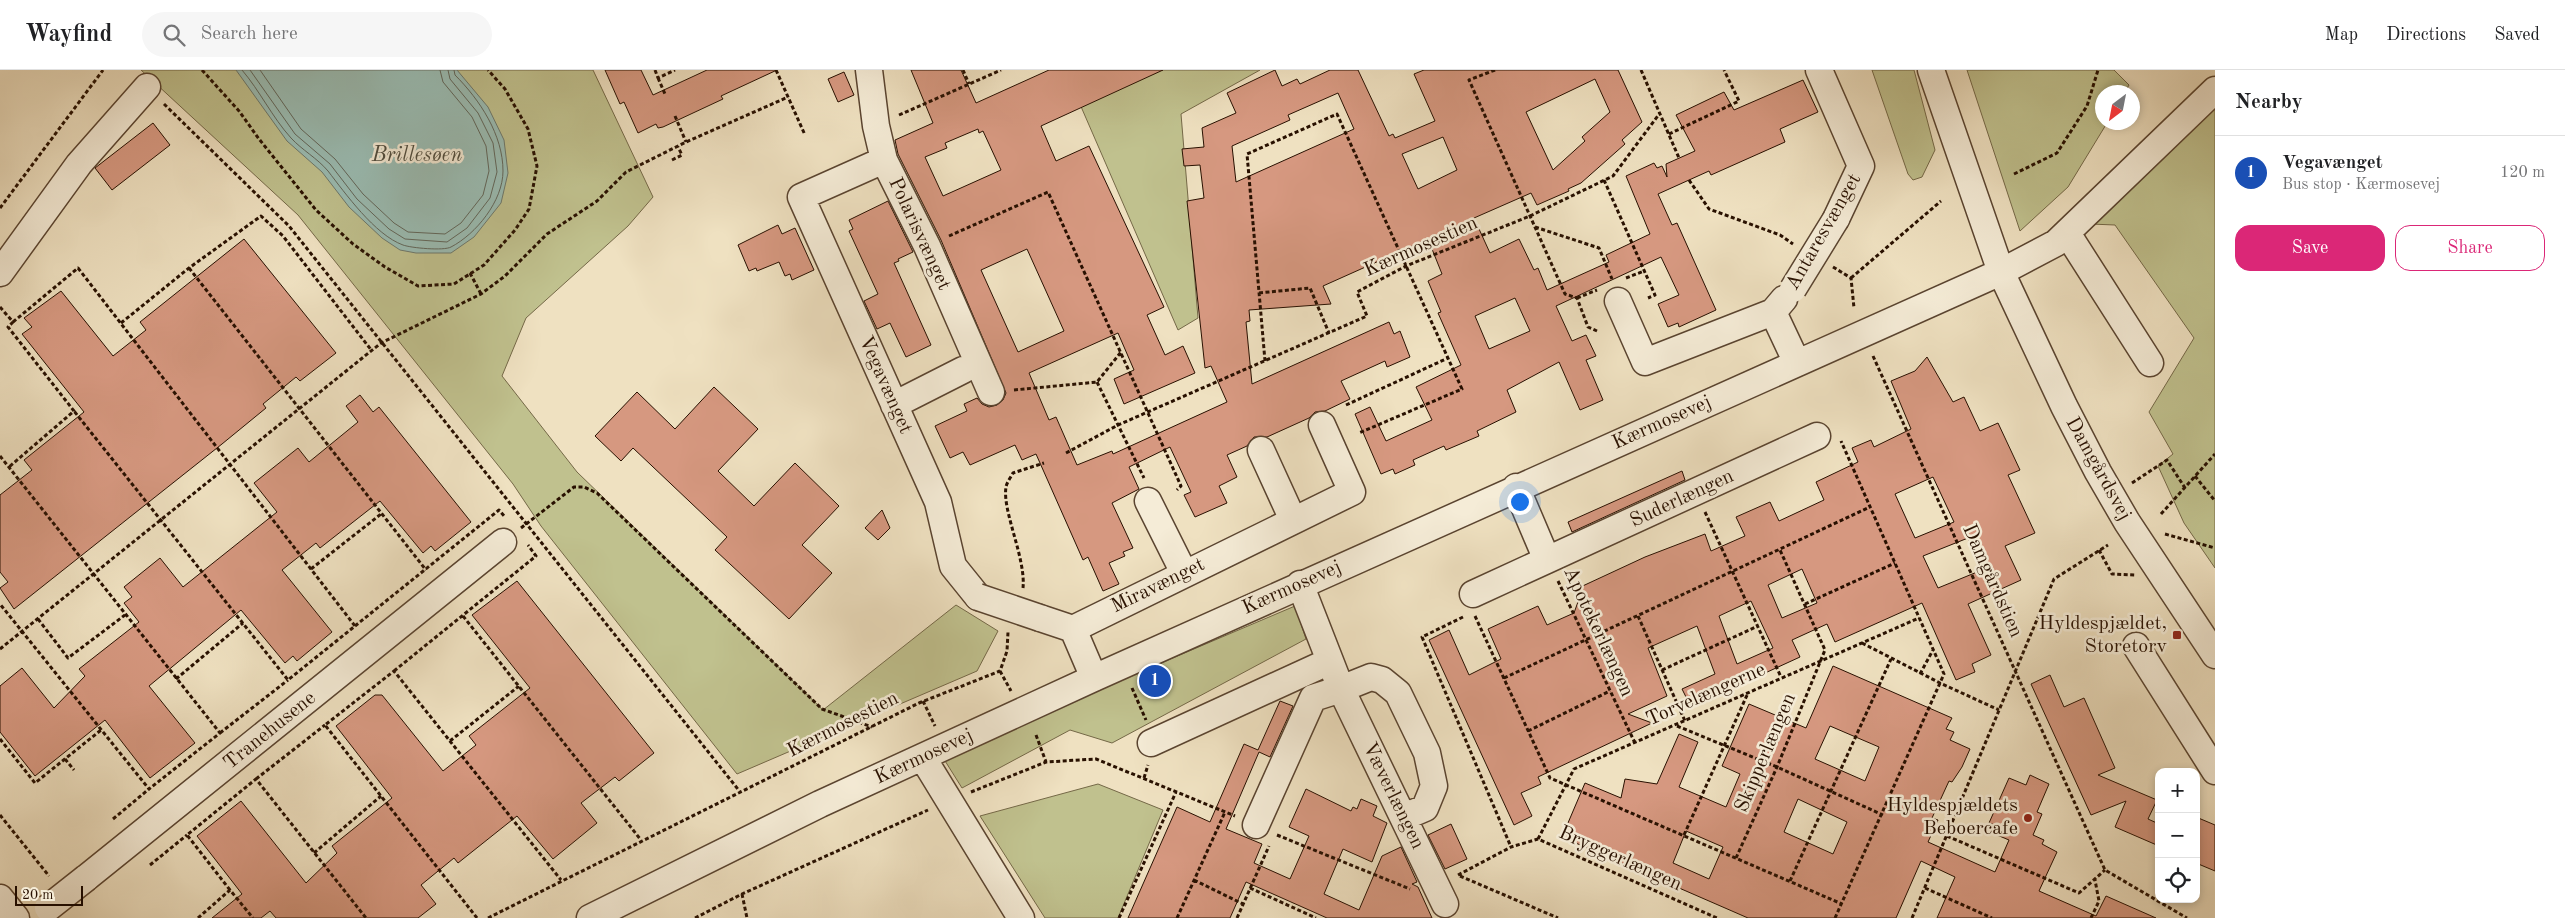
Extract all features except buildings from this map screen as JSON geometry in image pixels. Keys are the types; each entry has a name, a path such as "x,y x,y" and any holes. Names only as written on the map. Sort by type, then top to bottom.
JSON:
{"street":[{"name":"Polarisvænget","path":"869,70 876,126 884,160 927,246 991,392"},
{"name":"Antaresvænget","path":"1797,363 1774,312 1793,289 1836,219 1861,166 1819,70"},
{"name":"Damgårdsvej","path":"1931,70 2001,272 2064,406 2126,490 2127,522 2215,655"},
{"path":"0,273 79,164 146,88"},
{"path":"2001,272 2056,243 2215,90"},
{"name":"Vegavænget","path":"884,160 801,197 938,502 953,566 978,597 1073,628"},
{"path":"2067,233 2150,362"},
{"name":"Kærmosevej","path":"590,918 820,804 1094,678 1516,487 2001,272"},
{"path":"1618,301 1645,362 1774,312"},
{"path":"894,405 963,370"},
{"name":"Miravænget","path":"1073,628 1352,492 1322,426"},
{"name":"Suderlængen","path":"1470,607 1548,560 1817,436"},
{"path":"1261,450 1293,520"},
{"path":"1516,487 1548,560"},
{"path":"1148,501 1184,573"},
{"name":"Tranehusene","path":"42,913 515,543"},
{"name":"Væverlængen","path":"1300,584 1341,688 1445,904"},
{"path":"1073,628 1094,678"},
{"path":"2136,646 2215,771"},
{"path":"1150,734 1330,661"},
{"path":"1265,829 1313,698 1371,677 1382,680 1398,692 1426,753 1434,786 1425,808 1404,817"},
{"path":"923,758 1021,918"},
{"path":"0,898 16,918"}],"path":[{"path":"0,208 103,70"},
{"path":"202,70 239,111 259,140 316,210 353,244 385,268 418,286 454,284 470,273 490,258 515,230 529,209 537,166 528,129 505,89 488,70"},
{"path":"655,70 666,94"},
{"path":"658,78 675,70"},
{"path":"776,70 806,135"},
{"path":"963,70 970,84"},
{"path":"876,126 1001,70"},
{"path":"1495,70 1469,80 1565,294 1578,298 1588,326 1596,331"},
{"path":"1641,70 1679,158"},
{"path":"1669,134 1739,101 1724,70"},
{"path":"2014,174 2057,153 2086,106 2098,70"},
{"path":"146,88 289,226 381,343 527,522 741,793"},
{"path":"0,649 300,410 381,343 481,294 505,276 548,234 597,201 626,172 686,142 788,97"},
{"name":"Kærmosestien","path":"1066,453 1118,425 1367,316 1357,292 1406,266 1530,216 1613,176 1660,113"},
{"path":"1265,361 1247,154 1337,114 1462,389 1359,433"},
{"path":"675,116 686,142"},
{"path":"672,160 682,155 678,147"},
{"path":"1604,180 1655,295 1648,298"},
{"path":"1689,180 1709,209 1780,235 1800,249"},
{"path":"927,246 1048,192 1181,486 1177,490"},
{"path":"1851,278 1941,201"},
{"path":"121,323 188,268 261,216 283,236 372,351"},
{"path":"1535,228 1599,248 1614,283 1618,301"},
{"path":"1825,263 1851,278"},
{"path":"288,680 8,327 78,268 355,626"},
{"path":"113,819 426,570 188,268"},
{"path":"470,273 481,294"},
{"path":"1851,278 1854,308"},
{"path":"1259,293 1310,288 1329,333"},
{"path":"0,307 13,322"},
{"path":"991,392 1097,382 1120,352"},
{"name":"Damgårdstien","path":"1873,355 2105,870"},
{"path":"1346,405 1448,358"},
{"path":"1097,382 1152,495 1148,501"},
{"path":"9,467 74,411"},
{"path":"1817,436 1840,438 1944,674 1836,918"},
{"path":"2161,514 2215,454"},
{"path":"0,456 220,733"},
{"path":"2126,490 2167,460 2185,488"},
{"path":"1021,594 1024,587 1019,545 1008,506 1006,487 1013,473 1044,463"},
{"path":"2195,476 2215,501"},
{"path":"527,522 574,487 584,487 597,493 822,710 872,727"},
{"path":"1695,493 1781,677"},
{"path":"1504,678 1870,507"},
{"path":"311,569 381,514"},
{"path":"2164,533 2215,548"},
{"path":"150,865 536,556 515,543"},
{"path":"1912,918 2054,578 2108,545"},
{"path":"1780,550 1826,650 1821,660"},
{"path":"2099,550 2112,574 2133,576"},
{"name":"Apotekerlængen","path":"1548,560 1635,743"},
{"path":"1805,604 1895,563"},
{"path":"0,604 149,789"},
{"path":"1512,847 1422,637 1470,607 1550,778 1842,904"},
{"path":"38,619 68,658 126,615"},
{"path":"463,616 641,840"},
{"path":"1638,616 1685,721"},
{"name":"Torvelængerne","path":"1538,839 1574,769 1919,618"},
{"path":"176,679 243,623"},
{"path":"1010,623 1007,651 1000,671 1012,693"},
{"path":"1662,670 1758,626"},
{"path":"1862,643 1920,674 1998,710"},
{"path":"1920,674 1933,650"},
{"path":"1790,881 1891,659"},
{"name":"Skipperlængen","path":"1736,858 1777,767 1821,660"},
{"path":"394,671 561,880"},
{"name":"Kærmosestien","path":"488,918 923,701 1000,671"},
{"path":"450,741 519,686"},
{"path":"1132,688 1150,734"},
{"path":"1528,731 1610,691"},
{"path":"1684,835 1748,693"},
{"path":"923,701 939,734"},
{"path":"325,725 478,918"},
{"path":"1676,725 1777,767 1883,815"},
{"path":"0,739 35,783 101,730"},
{"path":"1036,735 1046,762"},
{"path":"65,759 74,770"},
{"path":"969,792 1046,762 1096,759"},
{"path":"256,779 366,918"},
{"path":"1119,918 1176,792"},
{"path":"314,853 381,796"},
{"path":"695,918 742,894 936,807"},
{"path":"1177,918 1224,812"},
{"path":"0,815 52,881"},
{"path":"1237,918 1250,888 1265,829"},
{"path":"187,835 253,918"},
{"path":"1946,836 2079,892 2105,870 2187,918"},
{"name":"Bryggerlængen","path":"1458,875 1512,847 1538,839 1718,918"},
{"path":"1445,904 1458,875 1558,918"},
{"path":"2091,918 2099,901 2095,879"},
{"path":"1194,880 1243,904"},
{"path":"1250,888 1316,918"},
{"path":"1925,888 1992,918"},
{"path":"198,918 230,890"},
{"path":"742,894 747,918"}],"green space":[{"path":"141,70 593,70 653,197 628,226 526,318 502,376 577,472 823,710 956,605 998,631 977,671 737,774 541,526 513,484 298,215"},
{"path":"1156,70 1260,70 1181,114 1198,318 1178,330 1079,102"},
{"path":"1872,70 1914,70 1935,150 1922,177 1913,180 1908,174"},
{"path":"1967,70 2114,70 2129,85 2095,85 2095,130 2103,130 2068,187 2020,231"},
{"path":"2215,99 2215,568 2184,523 2158,466 2173,454 2149,412 2194,338 2115,225 2090,224"},
{"path":"1295,606 1306,639 1112,743 1070,730 962,788 942,756"},
{"path":"1098,784 1163,810 1118,918 1045,918 980,816"}],"water":[{"name":"Brillesøen","path":"236,70 457,70 488,107 504,140 508,173 501,203 474,237 451,253 416,253 400,250 382,238 349,207 322,172 287,141"}],"place":[{"name":"Hyldespjældet, Storetorv","path":"2177,635"},
{"name":"Vegavænget","path":"1155,681"},
{"name":"Hyldespjældets Beboercafe","path":"2028,818"}]}
